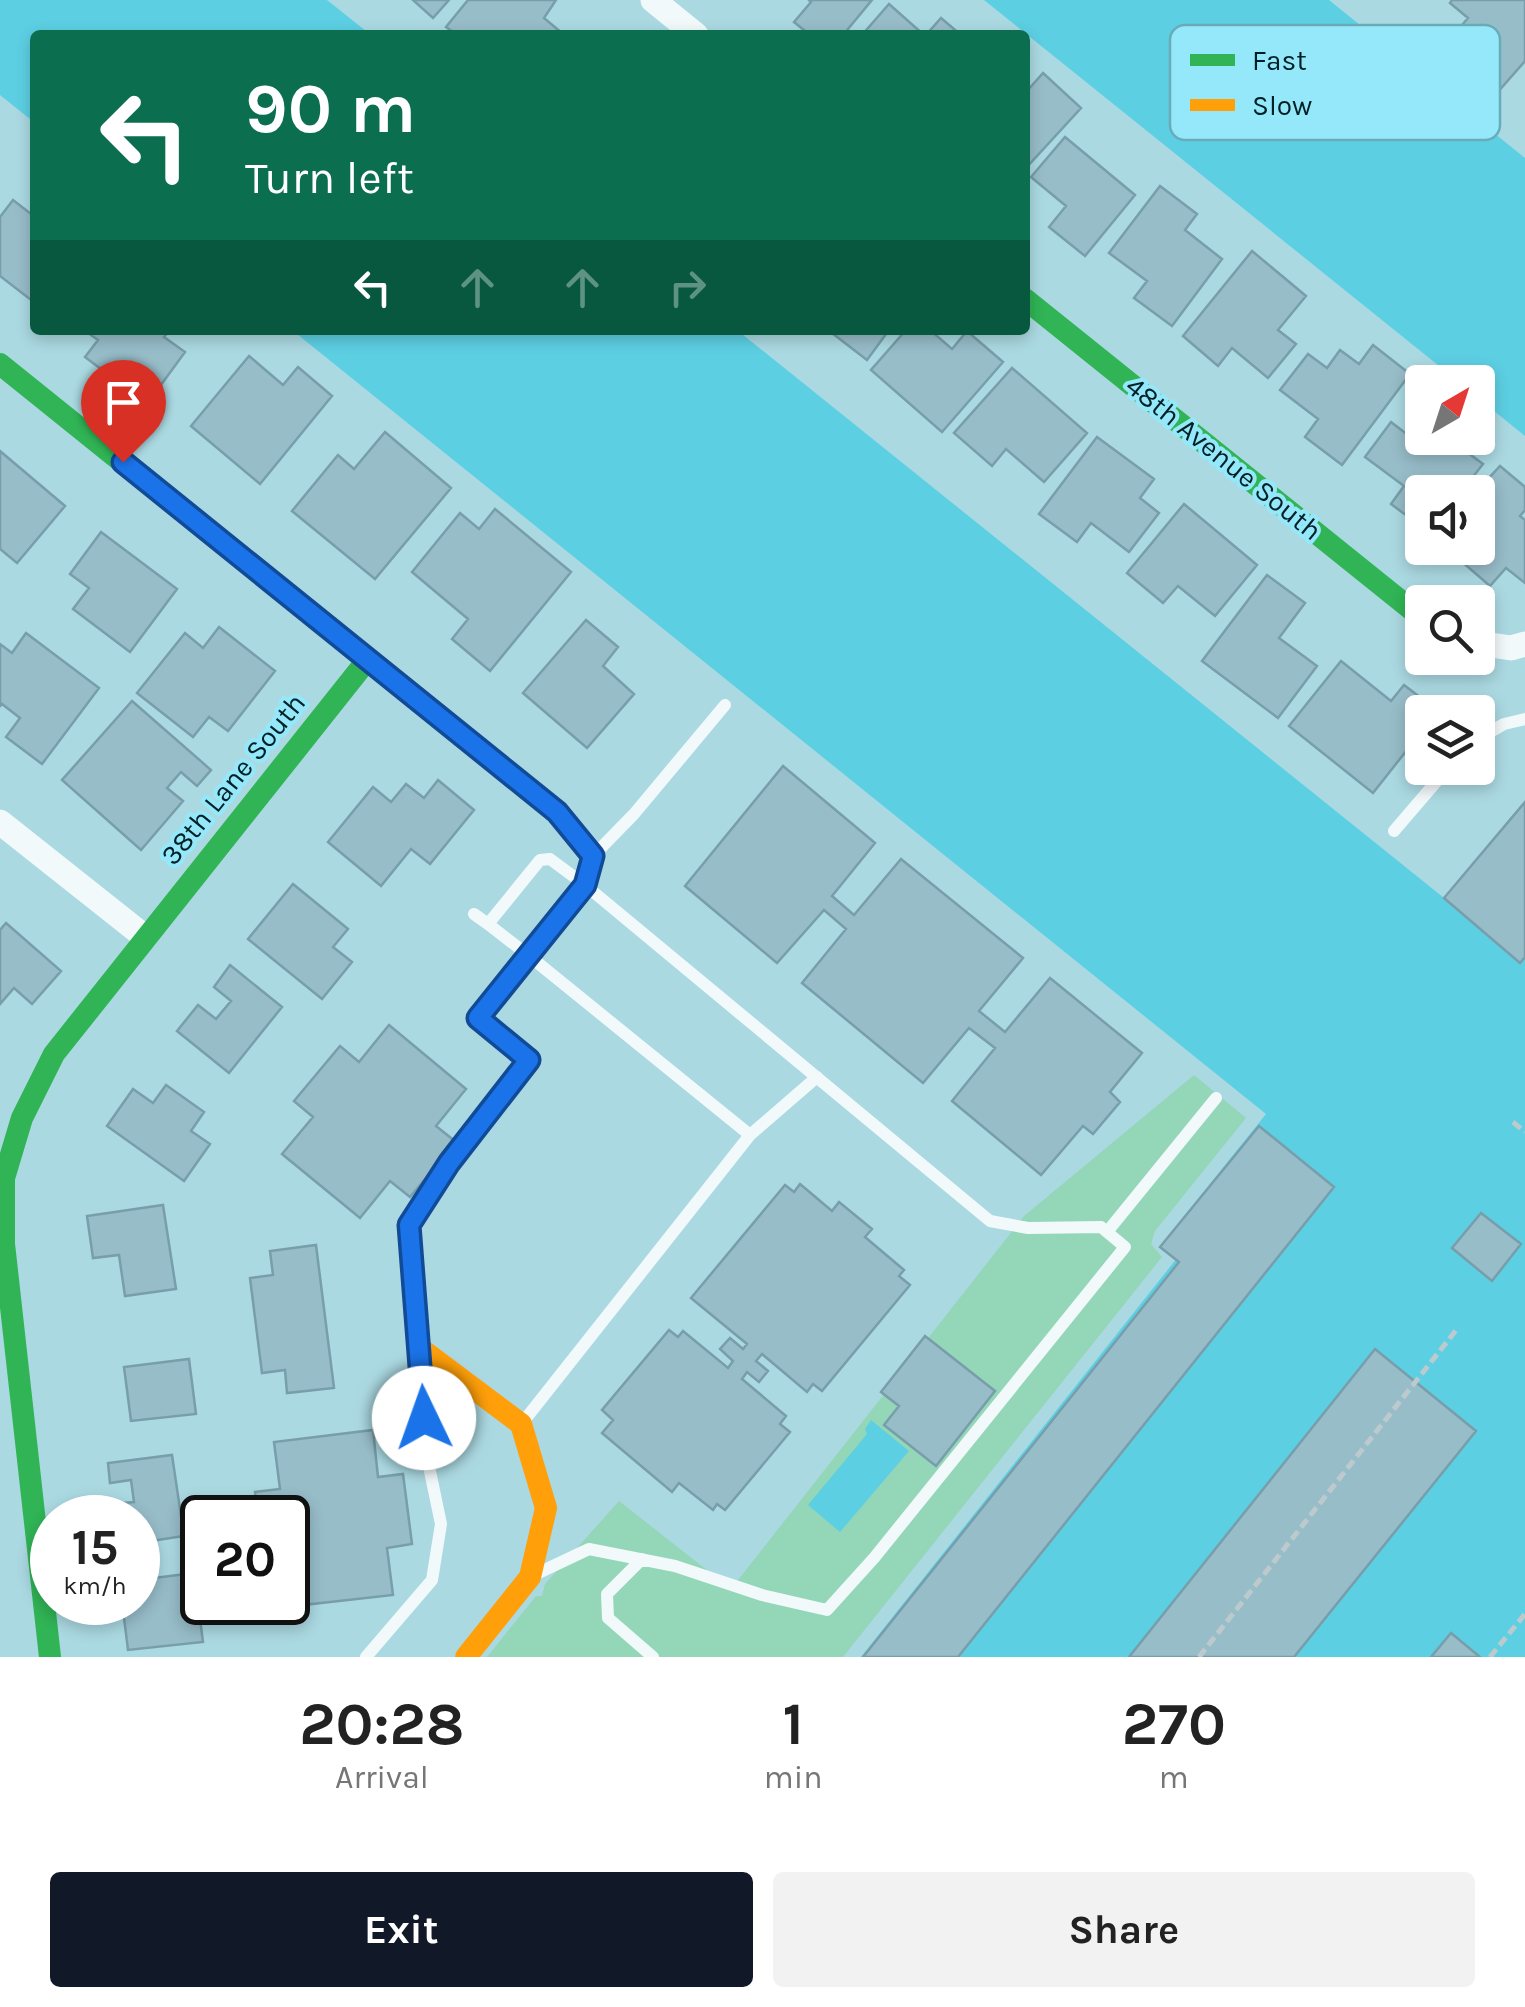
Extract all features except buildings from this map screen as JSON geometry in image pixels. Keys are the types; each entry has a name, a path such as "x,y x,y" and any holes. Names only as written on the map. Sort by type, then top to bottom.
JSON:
{"street":[{"path":"653,0 690,30"},
{"name":"48th Avenue South","path":"1030,303 1405,604"},
{"path":"0,364 557,812"},
{"path":"1495,645 1512,648 1525,644"},
{"name":"38th Lane South","path":"50,1657 4,1244 4,1178 22,1118 54,1054 368,659"},
{"path":"0,822 146,937"},
{"path":"421,1349 521,1424 546,1508 530,1577 466,1657"}],"lane":[{"path":"366,1657 432,1580 442,1524 426,1452 409,1225 449,1163 529,1060 478,1018 585,885 593,856 634,814 725,705"},
{"path":"1495,729 1525,719"},
{"path":"1394,832 1434,785"},
{"path":"557,812 593,856"},
{"path":"488,924 540,860 550,859 990,1221 1028,1228 1101,1226 1125,1247 874,1558 827,1610 762,1595 675,1566 589,1549 530,1577"},
{"path":"474,914 750,1135"},
{"path":"521,1424 750,1135 817,1077"},
{"path":"1107,1232 1216,1098"},
{"path":"642,1560 607,1594 608,1618 653,1657"}],"path":[{"path":"1513,1122 1525,1132"},
{"path":"1199,1657 1457,1328"},
{"path":"1490,1657 1525,1614"}],"green space":[{"path":"1194,1075 1246,1118 1155,1231 1151,1244 1162,1257 843,1657 487,1657 619,1501 731,1589 1024,1216"}],"water":[{"path":"0,0 327,0 365,30 30,30 30,119 0,95"},
{"path":"984,0 1329,0 1360,25 1170,25 1170,140 1500,138 1525,158 1525,436 1495,412 1495,365 1438,365 1030,37 1030,30 1021,30"},
{"path":"298,335 743,335 1464,914 1525,837 1525,1657 861,1657 1181,1253 1165,1240 1266,1114"},
{"path":"871,1420 909,1451 840,1532 808,1505 867,1434 865,1429"}],"traffic: fast":[{"path":"1030,303 1405,604"},
{"path":"0,364 557,812"},
{"path":"50,1657 4,1244 4,1178 22,1118 54,1054 368,659"}],"traffic: slow":[{"path":"421,1349 521,1424 546,1508 530,1577 466,1657"}],"route":[{"path":"123,462 557,812 593,856 585,885 478,1018 529,1060 449,1163 409,1225 424,1418"}]}
